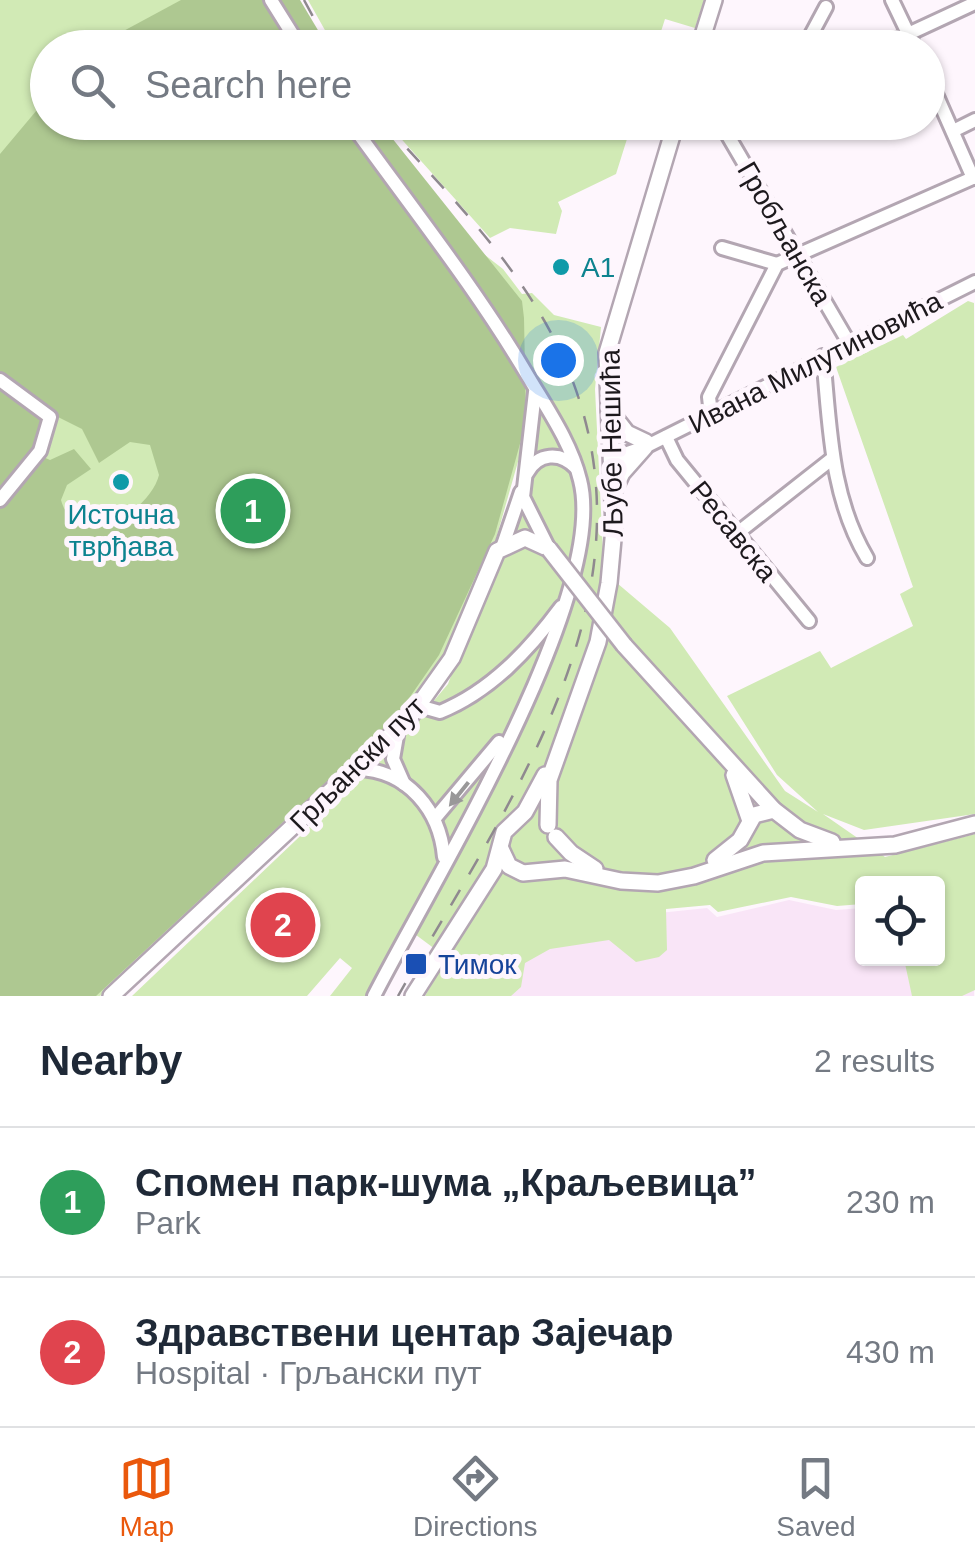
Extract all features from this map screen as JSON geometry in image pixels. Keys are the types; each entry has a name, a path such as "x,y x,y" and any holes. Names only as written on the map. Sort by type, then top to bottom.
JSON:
{"main road":[{"path":"705,30 714,0"},
{"name":"Љубе Нешића","path":"575,708 598,642 608,595 612,494 605,364 611,332 670,140"},
{"path":"607,406 626,432 653,442 622,473 612,494"},
{"path":"504,545 525,538 549,549 624,645 788,821 810,835 836,842 879,842 945,832"},
{"name":"Грљански пут","path":"111,996 358,768 419,706 452,658 492,558 504,545"},
{"path":"412,996 494,869 504,832 519,819 536,794 575,708"},
{"path":"545,869 556,856 548,788 575,708"},
{"path":"718,750 744,793 750,844 762,853"},
{"path":"519,819 536,818 589,866 653,877 686,872 719,858 758,812 774,810"},
{"path":"781,850 791,836 788,821"},
{"path":"441,949 492,886 522,874 545,869 658,882 694,876 762,853 870,848 975,824"},
{"path":"501,849 507,863 522,874"}],"street":[{"path":"272,0 290,30"},
{"path":"892,0 906,30"},
{"path":"917,30 975,3"},
{"path":"814,30 826,7"},
{"path":"711,415 709,397 777,264 974,178 945,113"},
{"path":"953,131 975,120"},
{"path":"363,140 477,292 534,385 577,470 582,511 565,601 547,664 374,996"},
{"name":"Гробљанска","path":"731,140 849,343"},
{"path":"722,248 777,264"},
{"name":"Ивана Милутиновића","path":"609,450 623,442 653,442 975,282"},
{"path":"823,356 833,458 849,524 867,558"},
{"path":"0,380 50,418 40,451 0,500"},
{"path":"534,385 536,403 524,481 526,508 549,549"},
{"name":"Ресавска","path":"653,442 677,460 809,621"},
{"path":"504,545 531,466 546,457 565,458 577,470"},
{"path":"735,534 833,458"},
{"path":"419,706 434,713 446,710 496,677 524,653 565,601"},
{"path":"436,817 522,712"},
{"path":"398,730 393,759 405,786"},
{"path":"358,768 378,771 405,786 436,817 444,860"}],"shaded area":[{"path":"975,873 974,996 443,996 465,976 659,913 707,908 717,917 789,900 836,910 855,909 855,966 945,966 945,942"}],"green space":[{"path":"0,0 291,0 307,30 30,30 30,140 109,140 476,248 503,269 522,294 532,293 554,315 601,327 595,389 604,572 670,628 785,791 818,812 777,775 727,696 820,651 831,668 913,626 900,594 913,587 836,367 903,335 906,339 968,301 974,303 975,814 864,830 823,814 885,857 975,834 975,990 962,996 912,996 906,966 945,966 945,876 855,876 855,905 837,906 791,897 718,912 710,905 666,909 667,950 659,957 636,962 609,940 550,949 525,963 521,987 511,996 425,996 447,958 404,926 366,996 330,996 352,968 340,958 307,996 132,996 400,741 448,684 534,451 529,423 496,539 444,657 397,721 100,996 0,996"},
{"path":"181,0 300,0 318,30 125,30"},
{"path":"308,0 704,0 695,28 665,19 661,30 325,30"},
{"path":"30,118 30,140 394,140 522,301 526,422 495,534 439,655 396,717 96,996 0,996 0,154","holes":["54,415 82,429 99,463 130,442 150,445 159,475 153,489 128,514 97,526 82,525 69,517 61,500 67,485 91,469 74,449 50,460 41,456"]},
{"path":"402,140 627,140 616,174 558,202 562,211 556,234 510,228 490,238"}],"railway":[{"path":"304,0 320,30"},
{"path":"398,996 533,756 568,673 590,588 597,501 583,413 545,322 490,243 399,140"}],"place":[{"name":"A1","path":"561,267"},
{"name":"Источна тврђава","path":"121,482"},
{"name":"Спомен парк-шума „Краљевица”","path":"253,511"},
{"name":"Здравствени центар Зајечар","path":"283,925"},
{"name":"Тимок","path":"416,964"}]}
